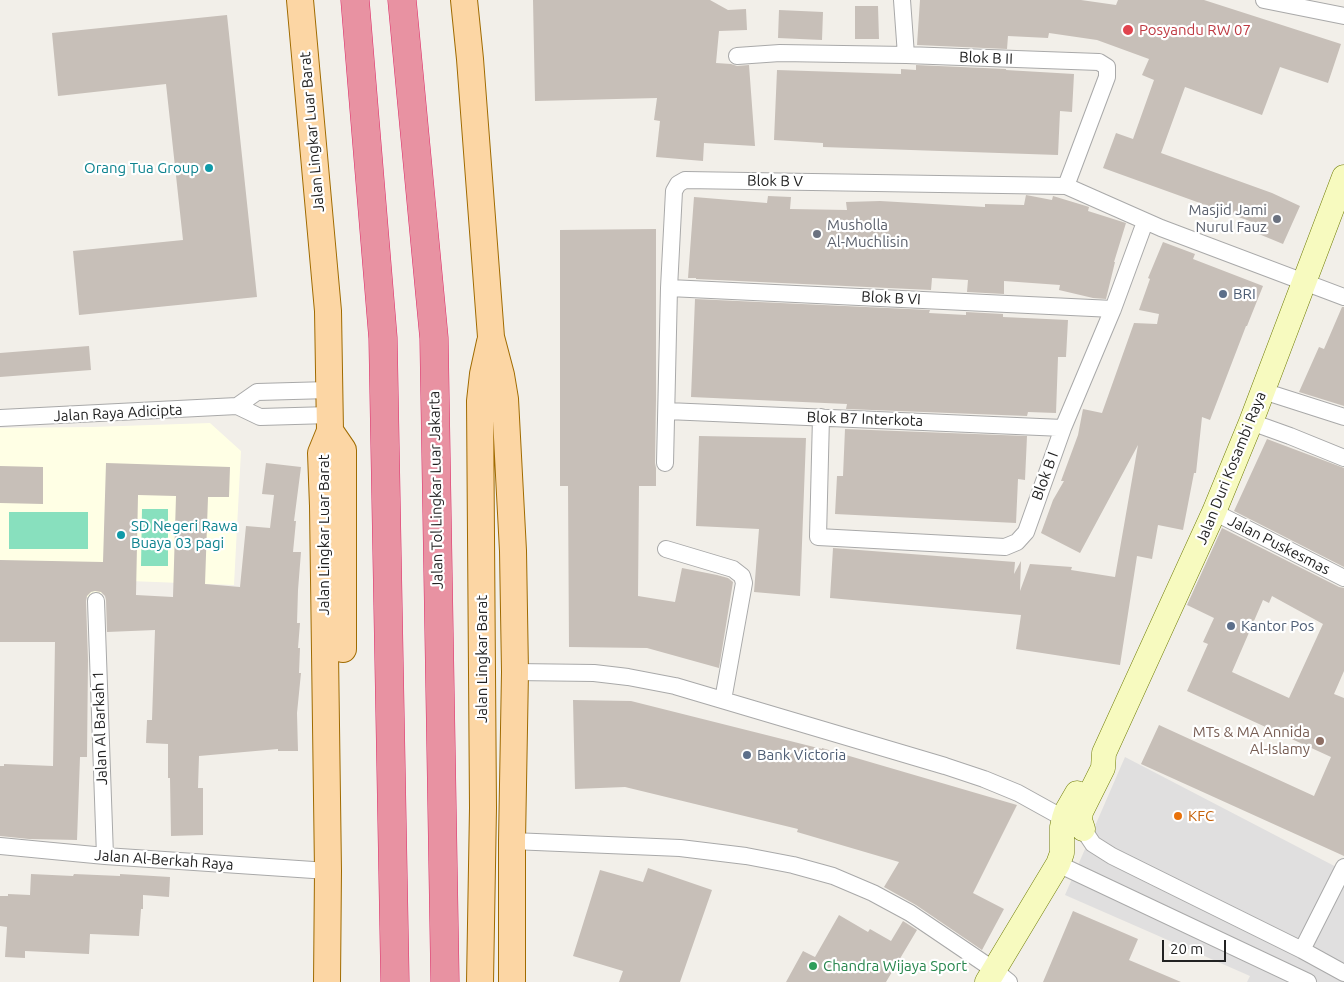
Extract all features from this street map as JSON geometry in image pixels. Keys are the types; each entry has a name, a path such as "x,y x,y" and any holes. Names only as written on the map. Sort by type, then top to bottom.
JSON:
{"highway":[{"path":"355,0 383,338 395,982"},
{"name":"Jalan Tol Lingkar Luar Jakarta","path":"402,0 434,338 445,982"}],"main road":[{"name":"Jalan Lingkar Luar Barat","path":"300,0 328,312 330,412 321,453 324,506 328,871 327,982"},
{"path":"464,0 491,336 506,399 513,551 515,672 512,982"},
{"name":"Jalan Duri Kosambi Raya","path":"997,978 1058,864 1062,853 1062,827 1076,820 1066,812 1093,763 1104,753 1214,512 1251,422 1344,177"},
{"name":"Jalan Lingkar Barat","path":"480,982 484,808 480,401 483,374 491,336"},
{"path":"330,412 343,450 342,982"}],"street":[{"path":"902,0 906,55"},
{"path":"1264,0 1344,16"},
{"name":"Blok B II","path":"737,56 780,53 906,55 1099,62 1106,67 1107,76 1066,186"},
{"name":"Blok B V","path":"665,463 669,288 674,191 678,184 686,180 1066,186 1161,228 1344,297"},
{"name":"Blok B I","path":"821,417 818,537 996,547 1005,547 1017,542 1026,532 1063,428 1146,222"},
{"name":"Blok B VI","path":"669,288 1112,309"},
{"path":"1263,391 1344,417"},
{"path":"237,406 257,392 330,412"},
{"name":"Jalan Raya Adicipta","path":"0,418 237,406 260,417 330,412"},
{"name":"Blok B7 Interkota","path":"667,411 1063,428"},
{"path":"1251,422 1344,458"},
{"name":"Jalan Puskesmas","path":"1214,512 1344,578"},
{"path":"666,549 733,569 742,576 744,583 722,700"},
{"name":"Jalan Al Barkah 1","path":"96,601 105,856"},
{"path":"515,672 594,673 675,686 984,779 1076,820 1094,844 1112,856 1302,950 1344,973"},
{"path":"512,841 680,848 746,856 793,865 834,876 910,913 997,978"},
{"name":"Jalan Al-Berkah Raya","path":"0,846 105,856 328,871"},
{"path":"1058,864 1308,982"},
{"path":"1302,950 1344,866"}],"shaded area":[{"path":"210,423 241,451 234,585 103,580 101,597 0,596 0,428"},
{"path":"1125,757 1344,871 1344,982 1247,982 1250,976 1065,895"}],"green space":[{"path":"142,509 168,509 168,566 141,566"},
{"path":"9,512 88,512 88,549 9,549"}],"building":[{"path":"533,0 710,0 728,10 746,9 747,30 719,31 716,63 737,66 749,65 755,146 704,143 703,161 656,157 660,121 654,120 657,98 535,101"},
{"path":"920,0 1081,0 1116,5 1118,0 1204,0 1341,44 1328,83 1280,67 1262,115 1185,87 1161,153 1272,193 1300,206 1283,244 1254,232 1258,224 1103,168 1116,133 1133,139 1154,80 1142,75 1149,59 1097,40 1049,33 1048,38 1008,36 1007,49 917,45"},
{"path":"855,6 878,6 879,39 855,39"},
{"path":"779,10 823,12 822,40 778,38"},
{"name":"Orang Tua Group","path":"227,15 257,297 79,315 73,251 183,240 166,84 58,96 52,33"},
{"path":"916,65 1074,74 1072,112 1060,111 1058,155 823,147 823,143 774,140 777,70 901,74 901,69 916,70"},
{"path":"1026,195 1052,200 1053,196 1089,207 1088,211 1126,223 1114,262 1106,299 1059,290 1060,285 1004,281 1004,294 967,292 968,280 932,278 931,290 688,278 694,197 767,203 768,196 791,197 790,209 847,210 846,202 880,201 985,207 985,204 1024,205"},
{"path":"656,229 656,486 639,486 638,596 675,602 682,568 728,578 733,582 719,668 647,648 569,647 568,486 560,486 560,230"},
{"path":"1163,242 1195,254 1193,259 1263,286 1210,420 1202,417 1196,473 1194,473 1183,530 1158,525 1152,559 1137,556 1120,665 1016,649 1021,615 830,598 833,548 1015,562 1014,574 1021,561 1020,591 1030,564 1072,567 1071,570 1115,577 1138,445 1080,553 1041,533 1053,500 1064,481 1061,481 1078,435 1083,409 1102,413 1134,323 1157,324 1159,314 1139,310 1150,279 1148,278"},
{"path":"695,299 930,310 929,313 966,315 966,312 1003,314 1003,317 1068,320 1066,357 1058,357 1056,413 1028,412 1027,416 846,409 847,404 691,397"},
{"path":"1342,307 1344,307 1344,406 1299,392 1319,347 1324,349"},
{"path":"89,346 91,370 0,377 0,353"},
{"path":"845,429 1027,436 1025,480 1018,479 1016,523 835,514 837,476 843,476"},
{"path":"699,436 806,438 800,596 754,592 759,529 696,526"},
{"path":"1267,439 1344,468 1344,567 1234,511"},
{"path":"106,463 230,467 229,497 208,497 205,584 240,587 246,526 270,528 274,495 262,494 266,463 301,467 294,521 296,521 293,552 301,552 297,623 300,623 298,648 300,648 299,673 301,673 297,713 298,751 278,751 278,749 199,756 198,788 203,788 203,835 171,836 168,744 146,743 147,720 152,720 155,630 107,632 105,596 101,592 91,592 87,596 86,601 88,660 87,757 80,757 77,840 0,836 0,766 4,766 4,764 53,766 55,642 0,642 0,560 103,562","holes":["138,495 176,496 173,597 136,595"]},
{"path":"0,466 43,467 43,504 0,503"},
{"name":"MTs & MA Annida Al-Islamy","path":"1222,528 1344,588 1344,671 1334,694 1344,698 1344,856 1141,764 1159,725 1314,796 1331,757 1187,691 1208,644 1203,642 1214,618 1187,605","holes":["1272,596 1323,624 1289,698 1232,672 1263,600 1269,603"]},
{"path":"573,700 631,701 822,748 1017,805 973,893 1004,909 982,950 916,905 884,887 899,862 797,832 798,829 625,787 575,789"},
{"path":"648,868 712,890 680,982 619,982 623,971 573,956 600,870 643,882"},
{"path":"31,874 120,876 120,874 170,877 169,897 143,895 139,936 90,934 89,954 25,951 25,958 5,957 7,927 0,926 0,896 8,896 8,894 30,895"},
{"path":"1073,911 1138,939 1129,960 1181,982 1043,982"},
{"path":"839,915 868,932 870,929 891,941 903,921 917,930 886,982 786,982 803,951 815,957"}],"place":[{"name":"Posyandu RW 07","path":"1128,30"},
{"name":"Orang Tua Group","path":"209,168"},
{"name":"Masjid Jami Nurul Fauz","path":"1277,219"},
{"name":"Musholla Al-Muchlisin","path":"817,234"},
{"name":"BRI","path":"1223,294"},
{"name":"SD Negeri Rawa Buaya 03 pagi","path":"121,535"},
{"name":"Kantor Pos","path":"1231,626"},
{"name":"MTs & MA Annida Al-Islamy","path":"1320,741"},
{"name":"Bank Victoria","path":"747,755"},
{"name":"KFC","path":"1178,816"},
{"name":"Chandra Wijaya Sport","path":"813,966"}]}
